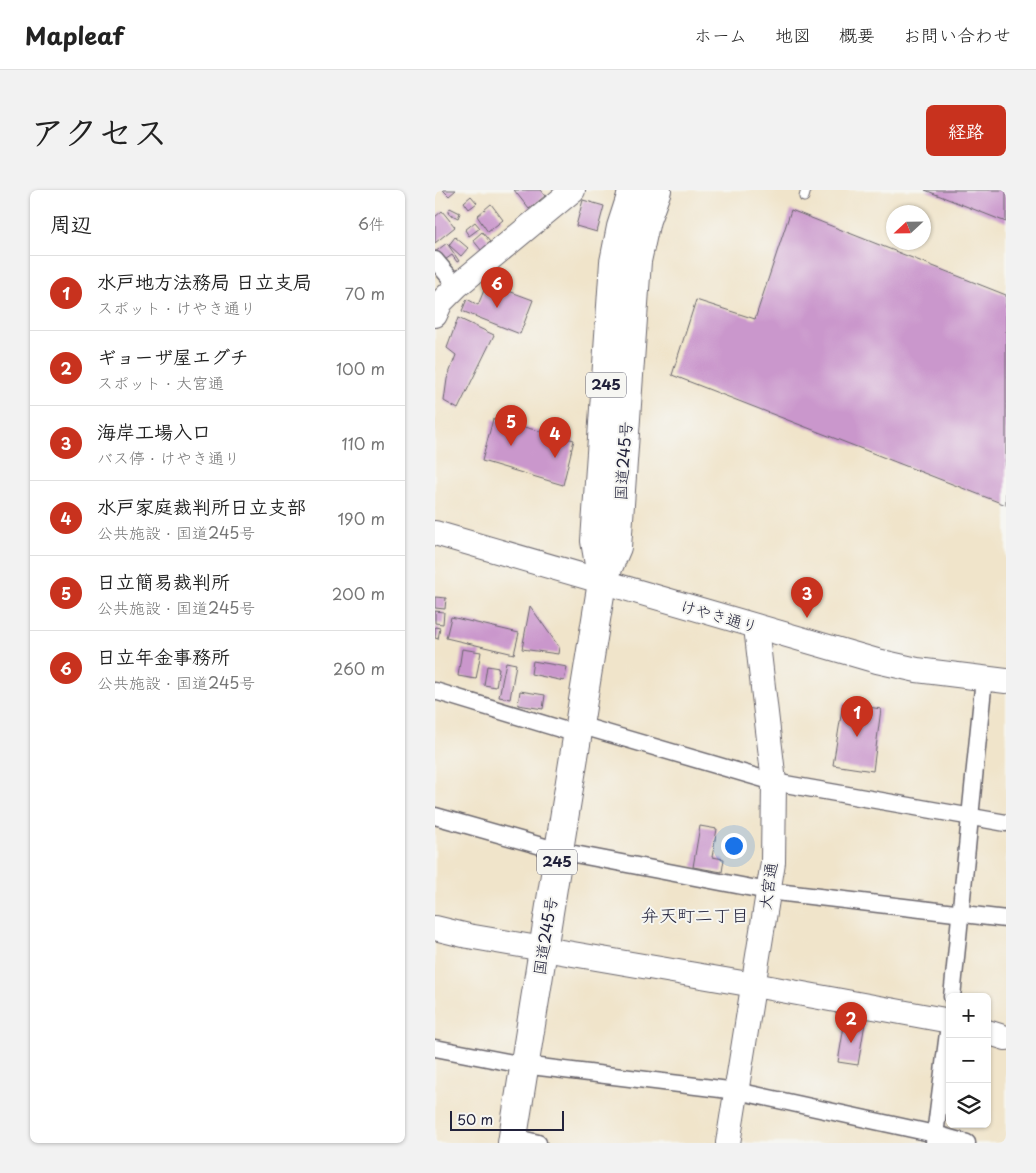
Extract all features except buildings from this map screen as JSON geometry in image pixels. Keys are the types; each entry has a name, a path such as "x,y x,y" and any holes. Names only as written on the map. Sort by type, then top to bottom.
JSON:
{"highway":[{"name":"国道245号","path":"602,582 595,541 615,262 618,235 633,190"},
{"name":"国道245号","path":"521,1141 523,1065 602,582 617,547 637,261 646,220 657,190"}],"street":[{"path":"435,314 447,290 573,190"},
{"path":"435,260 447,290"},
{"name":"けやき通り","path":"435,534 877,661 909,668 995,679"},
{"name":"大宮通","path":"728,1143 773,862 774,782 756,626"},
{"path":"952,993 971,818 995,679"},
{"path":"435,691 774,782 1006,823"},
{"path":"435,816 559,851 768,891 1006,919"},
{"path":"435,928 542,950 754,985 946,1020"},
{"path":"991,1033 1006,1038"},
{"path":"935,1138 947,1038"},
{"path":"435,1048 523,1065 737,1091 935,1138 967,1143"}],"place":[{"name":"日立年金事務所","path":"497,308"},
{"name":"日立簡易裁判所","path":"511,446"},
{"name":"水戸家庭裁判所日立支部","path":"555,458"},
{"name":"海岸工場入口","path":"807,618"},
{"name":"水戸地方法務局 日立支局","path":"857,737"},
{"name":"ギョーザ屋エグチ","path":"851,1043"}],"district":[{"name":"弁天町二丁目","path":"695,916"}]}
